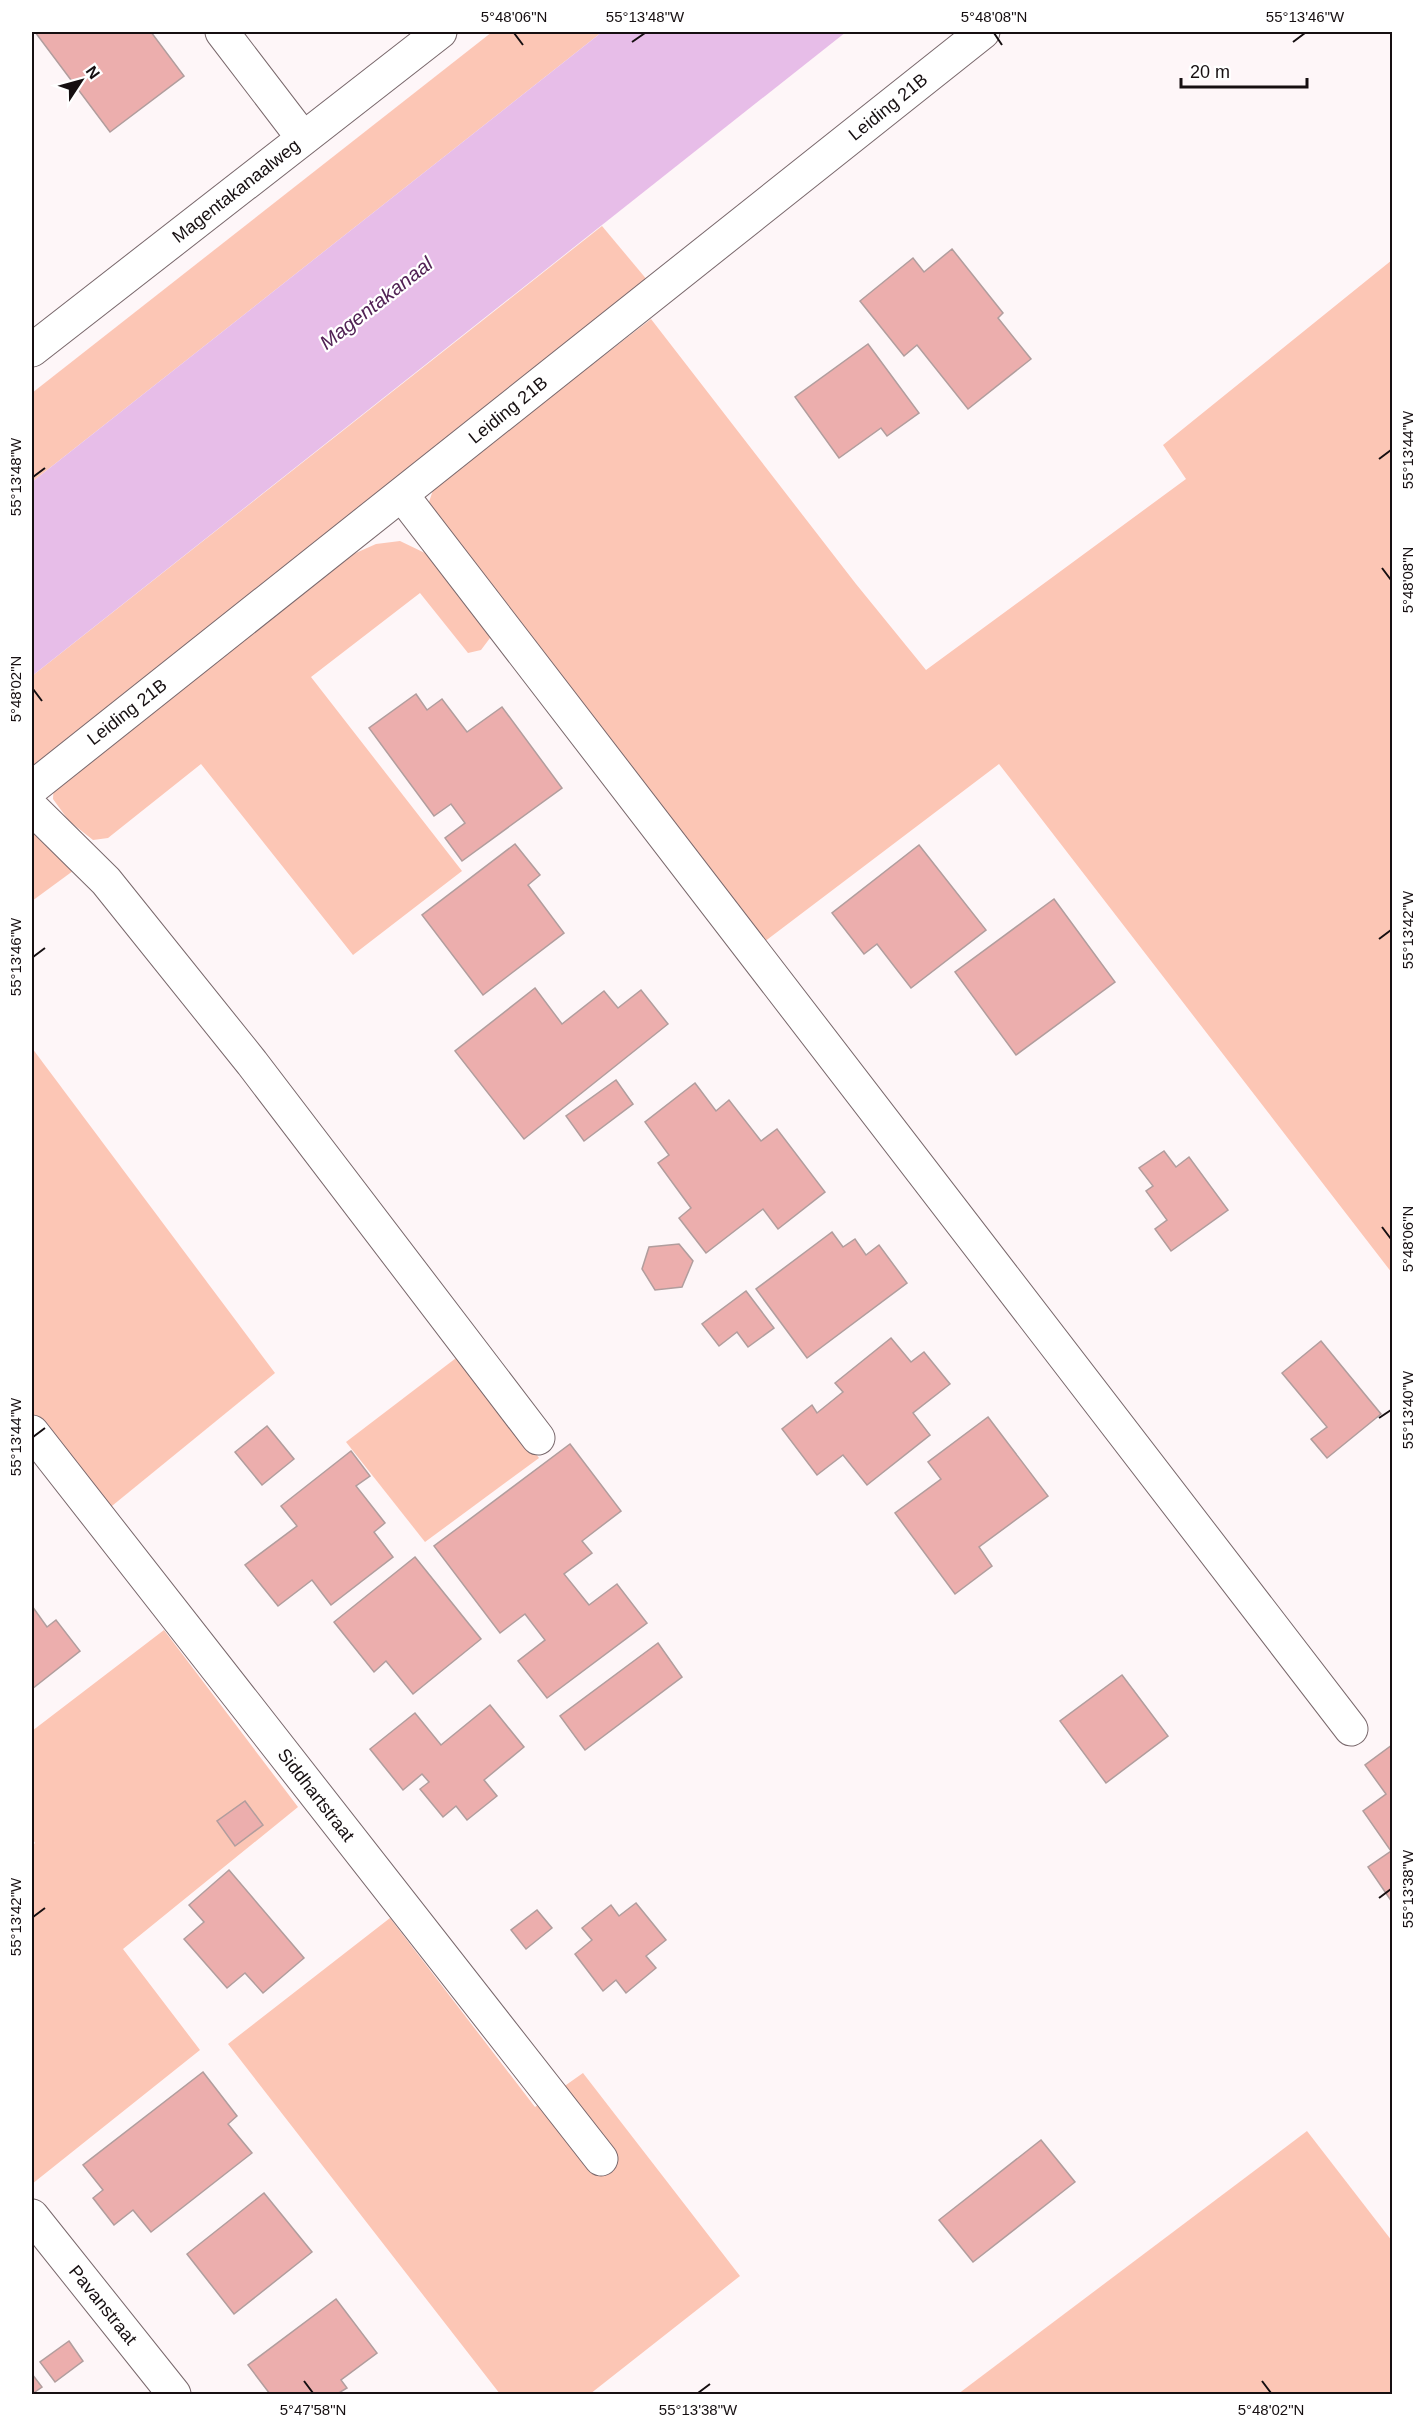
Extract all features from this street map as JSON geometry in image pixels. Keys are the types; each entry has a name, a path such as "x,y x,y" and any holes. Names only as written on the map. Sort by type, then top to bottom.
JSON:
{"street":[{"path":"222,32 303,138"},
{"name":"Magentakanaalweg","path":"32,350 440,32"},
{"name":"Leiding 21B","path":"32,788 983,32"},
{"path":"402,495 1351,1729"},
{"path":"32,808 106,881 252,1063 538,1438"},
{"name":"Siddhartstraat","path":"32,1432 601,2159"},
{"name":"Pavanstraat","path":"32,2216 174,2394"}],"shaded area":[{"path":"492,32 602,32 32,482 32,393"},
{"path":"602,226 648,281 32,770 32,676"},
{"path":"1392,260 1392,1273 999,764 764,942 440,522 429,502 434,487 651,319 856,584 926,670 1186,479 1163,445"},
{"path":"400,541 427,554 480,615 490,638 481,650 468,653 420,593 311,677 462,871 353,955 201,764 108,838 93,840 69,821 53,799 54,783 340,560 376,544"},
{"path":"32,826 77,868 32,901"},
{"path":"32,1048 275,1373 107,1510 32,1414"},
{"path":"460,1355 539,1458 425,1542 346,1442"},
{"path":"164,1630 298,1807 123,1949 200,2050 32,2184 32,1846 35,1843 32,1838 32,1731"},
{"path":"390,1918 535,2107 583,2073 740,2276 590,2394 500,2394 228,2044"},
{"path":"1307,2131 1392,2241 1392,2394 958,2394"}],"water":[{"name":"Magentakanaal","path":"602,32 846,32 32,676 32,482"}],"building":[{"path":"35,32 151,32 184,76 110,132"},
{"path":"952,249 1003,313 998,318 1031,359 968,409 917,345 904,356 860,301 913,258 924,272"},
{"path":"868,344 919,413 887,436 881,428 839,458 795,397"},
{"path":"416,694 427,710 442,699 467,732 502,707 562,788 462,861 445,838 465,823 451,804 434,816 369,728"},
{"path":"515,844 540,875 528,885 564,933 483,995 422,915"},
{"path":"919,845 986,930 911,988 877,944 864,954 832,913"},
{"path":"1054,899 1115,982 1016,1055 955,972"},
{"path":"535,988 562,1024 604,991 618,1008 641,990 668,1024 524,1139 455,1051"},
{"path":"616,1080 633,1104 584,1141 566,1116"},
{"path":"695,1083 716,1111 729,1100 761,1141 777,1129 825,1192 778,1229 763,1209 706,1253 679,1218 691,1208 658,1163 669,1155 645,1122"},
{"path":"1164,1151 1176,1167 1189,1157 1228,1210 1171,1251 1155,1229 1167,1220 1146,1191 1153,1186 1139,1168"},
{"path":"832,1232 843,1247 855,1239 866,1255 879,1245 907,1283 807,1358 756,1289"},
{"path":"679,1244 693,1261 682,1287 655,1290 642,1269 649,1247"},
{"path":"746,1291 774,1328 748,1347 737,1332 719,1346 702,1324"},
{"path":"891,1338 911,1362 924,1352 950,1384 913,1413 930,1435 867,1485 843,1455 817,1475 782,1429 812,1405 817,1413 843,1392 835,1383"},
{"path":"1321,1341 1381,1414 1327,1458 1311,1439 1327,1427 1282,1373"},
{"path":"988,1417 1048,1496 979,1547 992,1566 955,1594 895,1513 941,1479 928,1462"},
{"path":"267,1426 294,1459 262,1485 235,1452"},
{"path":"570,1444 621,1511 582,1541 592,1553 564,1574 589,1605 617,1584 647,1623 547,1698 518,1661 545,1640 525,1614 500,1633 434,1546"},
{"path":"351,1451 370,1476 356,1486 385,1523 374,1532 393,1557 331,1605 312,1580 278,1606 245,1565 297,1526 281,1506"},
{"path":"415,1557 481,1639 413,1694 386,1661 374,1672 334,1622"},
{"path":"32,1606 47,1627 56,1620 80,1651 32,1689"},
{"path":"658,1643 682,1677 585,1750 560,1716"},
{"path":"1122,1675 1168,1736 1106,1783 1060,1721"},
{"path":"490,1705 524,1747 484,1780 497,1796 467,1820 456,1806 443,1817 420,1789 429,1782 422,1774 403,1790 370,1749 415,1713 441,1745"},
{"path":"1392,1745 1392,1902 1368,1867 1391,1851 1363,1811 1386,1794 1365,1765"},
{"path":"245,1801 263,1825 235,1846 217,1821"},
{"path":"229,1870 304,1958 263,1993 245,1973 227,1988 184,1939 204,1922 189,1905"},
{"path":"636,1903 666,1940 646,1956 656,1968 626,1993 616,1980 603,1991 575,1954 592,1940 582,1928 611,1905 619,1916"},
{"path":"537,1910 552,1928 526,1949 511,1930"},
{"path":"203,2072 237,2116 228,2124 252,2153 151,2232 133,2210 114,2225 93,2198 103,2190 83,2165"},
{"path":"1041,2140 1075,2182 973,2262 939,2220"},
{"path":"264,2193 312,2252 234,2314 187,2254"},
{"path":"336,2299 377,2353 341,2380 347,2388 337,2394 270,2394 248,2365"},
{"path":"69,2341 83,2361 55,2382 40,2362"},
{"path":"32,2374 42,2387 35,2392 37,2394 32,2394"}]}
